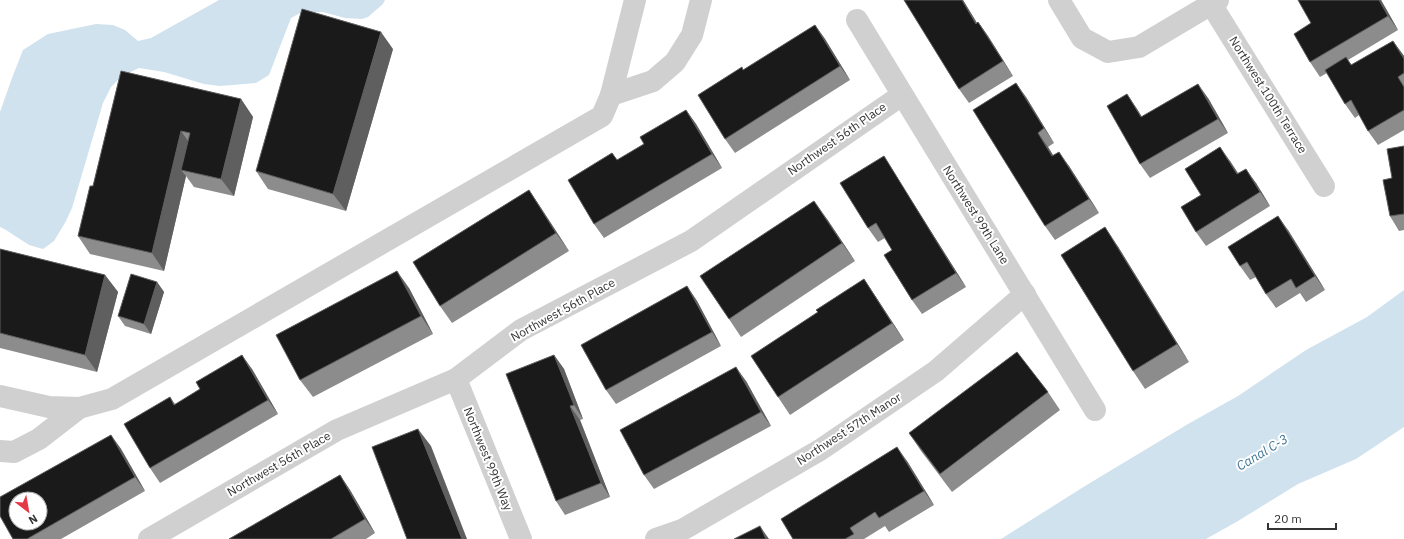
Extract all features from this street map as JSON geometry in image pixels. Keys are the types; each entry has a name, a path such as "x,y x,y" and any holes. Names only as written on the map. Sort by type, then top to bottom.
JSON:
{"street":[{"path":"0,396 49,407 79,408 112,399 602,116 611,95 635,0"},
{"path":"611,95 653,81 675,62 692,35 701,0"},
{"path":"1059,0 1082,38 1108,52 1139,47 1215,2"},
{"name":"Northwest 100th Terrace","path":"1215,2 1324,186"},
{"name":"Northwest 99th Lane","path":"857,20 1095,410"},
{"name":"Northwest 56th Place","path":"149,539 337,430 456,379 521,330 691,241 902,95"},
{"name":"Northwest 57th Manor","path":"656,539 682,530 820,450 936,371 1025,294"},
{"name":"Northwest 99th Way","path":"456,379 521,539"},
{"path":"0,451 14,452 40,439 79,408"}],"water":[{"path":"219,0 385,0 383,4 368,17 362,19 345,18 323,12 302,12 291,18 269,75 256,83 220,86 204,84 164,72 139,68 122,76 111,87 103,103 72,208 54,241 43,249 29,245 0,227 0,112 23,50 48,34 96,24 113,25 125,30 138,41 151,38"},
{"name":"Canal C-3","path":"1404,290 1404,427 1356,459 1298,484 1206,539 1001,539 1085,486 1188,424 1238,396 1306,350 1367,317"}],"building":[{"path":"904,0 962,0 976,24 978,22 1003,61 959,89"},
{"path":"1298,0 1379,0 1388,16 1310,62 1294,34 1311,23"},
{"path":"302,9 381,32 333,194 256,171"},
{"path":"815,25 840,66 725,139 698,95 742,67 743,70"},
{"path":"1393,41 1404,59 1404,73 1398,77 1404,87 1404,110 1368,131 1351,100 1345,104 1325,70 1346,57 1351,65"},
{"path":"121,71 241,99 221,179 181,170 190,133 181,131 152,253 78,236 90,186 93,186"},
{"path":"1016,83 1044,128 1038,133 1052,156 1059,152 1089,199 1045,226 973,110"},
{"path":"1198,84 1218,119 1140,164 1107,106 1127,94 1141,117"},
{"path":"686,110 712,154 594,224 568,180 612,153 617,160 644,144 640,137"},
{"path":"1404,146 1404,214 1390,216 1383,180 1392,178 1387,149"},
{"path":"1220,147 1237,174 1246,169 1260,192 1196,232 1181,207 1201,195 1185,169"},
{"path":"884,156 956,273 912,300 884,255 892,250 876,223 868,228 840,183"},
{"path":"529,190 556,233 440,306 413,262"},
{"path":"814,201 842,243 729,319 700,276"},
{"path":"1278,216 1315,276 1296,288 1291,279 1266,294 1247,262 1240,266 1228,247"},
{"path":"1105,227 1177,344 1133,371 1061,255"},
{"path":"0,249 105,275 85,355 0,333"},
{"path":"397,271 421,316 300,380 276,335"},
{"path":"131,274 157,282 144,324 118,316"},
{"path":"864,279 892,323 778,397 751,356 818,312 816,310"},
{"path":"687,286 712,332 606,390 581,345"},
{"path":"1017,352 1048,392 940,474 909,433"},
{"path":"242,355 268,400 150,468 124,424 170,397 174,405 200,389 196,382"},
{"path":"554,355 574,405 570,406 601,483 556,501 506,374"},
{"path":"736,367 761,412 644,475 620,430"},
{"path":"418,429 462,539 407,539 372,447"},
{"path":"111,435 135,477 48,527 48,491 11,491"},
{"path":"897,447 924,491 879,518 875,512 850,528 854,534 845,539 793,539 781,519"},
{"path":"340,475 365,519 331,539 229,539"},
{"path":"8,493 8,530 0,516 0,497"},
{"path":"760,526 766,539 734,539"},
{"path":"8,531 41,531 27,539 13,539"}]}
